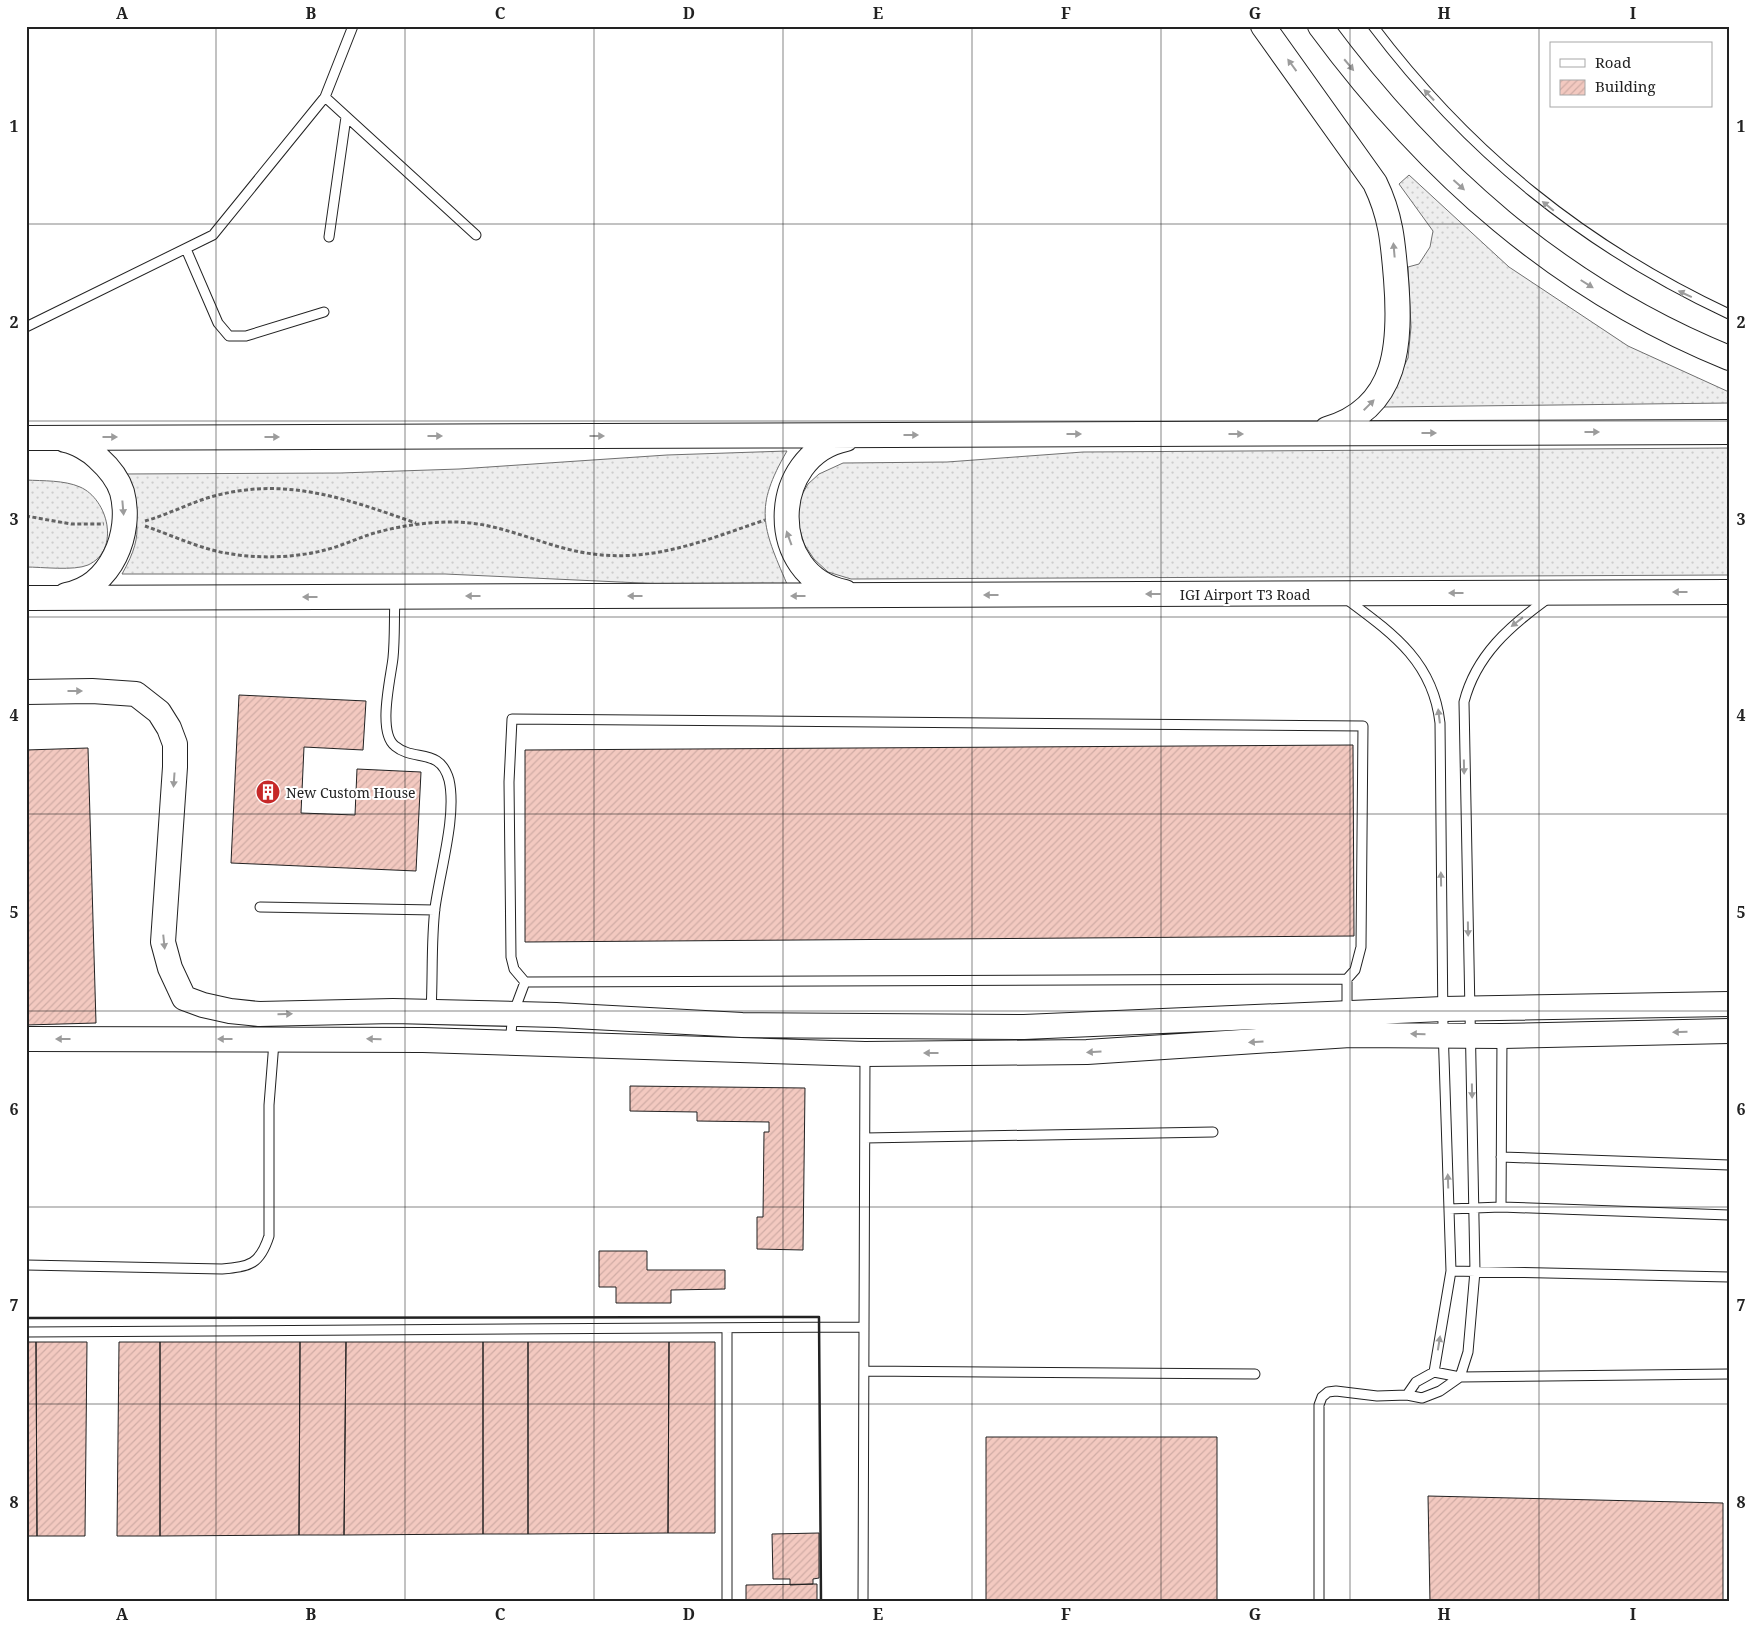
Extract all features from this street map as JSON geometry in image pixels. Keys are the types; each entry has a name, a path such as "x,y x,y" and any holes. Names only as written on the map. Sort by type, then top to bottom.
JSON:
{"main road":[{"path":"1264,26 1374,183 1386,206 1392,231 1400,319 1398,343 1392,370 1382,390 1370,406 1339,425 1311,433"},
{"path":"1320,26 1346,62 1403,128 1454,181 1513,232 1568,272 1644,320 1729,358"},
{"path":"35,438 1729,432"},
{"path":"863,435 836,441 812,455 795,476 786,502 786,530 796,556 813,577 837,590 864,596"},
{"path":"35,438 68,441 92,452 110,469 122,492 125,524 122,542 111,565 92,583 69,594 35,598"},
{"name":"IGI Airport T3 Road","path":"864,596 1729,592"},
{"path":"35,598 864,596"},
{"path":"26,692 92,691 136,694 159,712 176,744 176,767 163,942 170,968 184,998 203,1005 230,1011 259,1014 431,1012 513,1014 742,1025 1024,1027 1470,1008 1729,1004"},
{"path":"26,1039 274,1038 510,1042 865,1054 1088,1052 1350,1035 1502,1036 1729,1031"}],"lane":[{"path":"26,327 212,235 325,97 353,26"},
{"path":"1373,26 1407,72 1466,135 1536,196 1560,215 1677,290 1729,314"},
{"path":"325,97 476,235"},
{"path":"329,237 346,116"},
{"path":"186,249 218,323 229,336 246,336 324,312"},
{"path":"1319,1602 1319,1405 1322,1397 1328,1392 1336,1391 1376,1396 1407,1395 1422,1398 1440,1392 1460,1377 1468,1352 1475,1272 1464,702 1475,673 1498,640 1511,626 1556,592"},
{"path":"1339,593 1398,638 1422,669 1437,703 1440,723 1443,1035 1451,1271 1434,1372"},
{"path":"395,597 393,657 386,706 390,740 394,746 403,751 424,755 439,762 449,781 452,802 435,910 431,1012"},
{"path":"524,982 514,969 511,956 510,782 512,719 1362,726 1361,947 1355,970 1347,979 1347,1013"},
{"path":"260,907 435,910"},
{"path":"524,982 1347,979"},
{"path":"510,1042 513,1014 524,982"},
{"path":"1501,1208 1502,1036"},
{"path":"26,1265 222,1269 245,1267 255,1262 266,1248 270,1236 269,1105 274,1038"},
{"path":"863,1602 865,1054"},
{"path":"865,1138 1213,1132"},
{"path":"1501,1157 1729,1165"},
{"path":"1449,1209 1501,1208 1729,1215"},
{"path":"1451,1271 1729,1277"},
{"path":"26,1332 864,1327"},
{"path":"727,1328 727,1602"},
{"path":"864,1371 1255,1374"},
{"path":"1407,1395 1416,1382 1434,1372 1460,1377 1729,1374"}],"path":[{"path":"419,524 331,494 280,489 240,490 219,495 138,524 215,550 253,556 280,556 325,550 382,531 419,524 476,523 498,527 568,549 592,554 636,556 681,549 765,520"},
{"path":"26,516 71,524 107,524"}],"shaded area":[{"path":"1409,175 1509,267 1628,346 1729,392 1729,403 1384,407 1408,358 1411,327 1408,267 1419,264 1430,247 1433,231 1399,184"},
{"path":"1729,448 1729,575 851,579 828,572 814,559 804,544 797,519 799,500 808,484 819,474 843,463 947,462 1083,452"},
{"path":"787,451 776,471 770,488 765,517 772,547 787,584 685,585 445,574 122,574 135,546 137,524 131,502 119,474 340,473 459,469 667,455"},
{"path":"26,480 67,483 80,487 90,493 104,513 107,525 105,548 98,558 88,565 75,568 26,567"}],"building":[{"name":"New Custom House","path":"239,695 366,701 363,750 304,747 301,813 355,815 357,769 421,772 416,871 231,863"},
{"path":"1353,745 1354,936 525,942 525,750"},
{"path":"88,748 96,1023 26,1025 26,750"},
{"path":"630,1086 805,1088 803,1250 757,1249 757,1217 763,1217 764,1132 769,1132 769,1122 697,1121 697,1112 630,1111"},
{"path":"599,1251 647,1251 647,1270 725,1270 725,1289 671,1290 671,1303 616,1303 616,1287 599,1287"},
{"path":"26,1342 36,1342 37,1536 26,1536"},
{"path":"36,1342 87,1342 85,1536 37,1536"},
{"path":"119,1342 160,1342 160,1536 117,1536"},
{"path":"160,1342 300,1342 299,1535 160,1536"},
{"path":"300,1342 346,1342 344,1535 299,1535"},
{"path":"346,1342 483,1342 483,1534 344,1535"},
{"path":"483,1342 528,1342 528,1534 483,1534"},
{"path":"528,1342 669,1342 668,1533 528,1534"},
{"path":"669,1342 715,1342 715,1533 668,1533"},
{"path":"986,1437 1217,1437 1217,1602 986,1602"},
{"path":"1428,1496 1723,1503 1723,1602 1430,1602"},
{"path":"819,1533 819,1578 813,1579 813,1584 790,1585 790,1579 773,1579 772,1534"},
{"path":"817,1584 817,1602 746,1602 746,1585"}],"wall":[{"path":"26,1318 819,1317 821,1602"}],"place":[{"name":"New Custom House","path":"268,792"}]}
